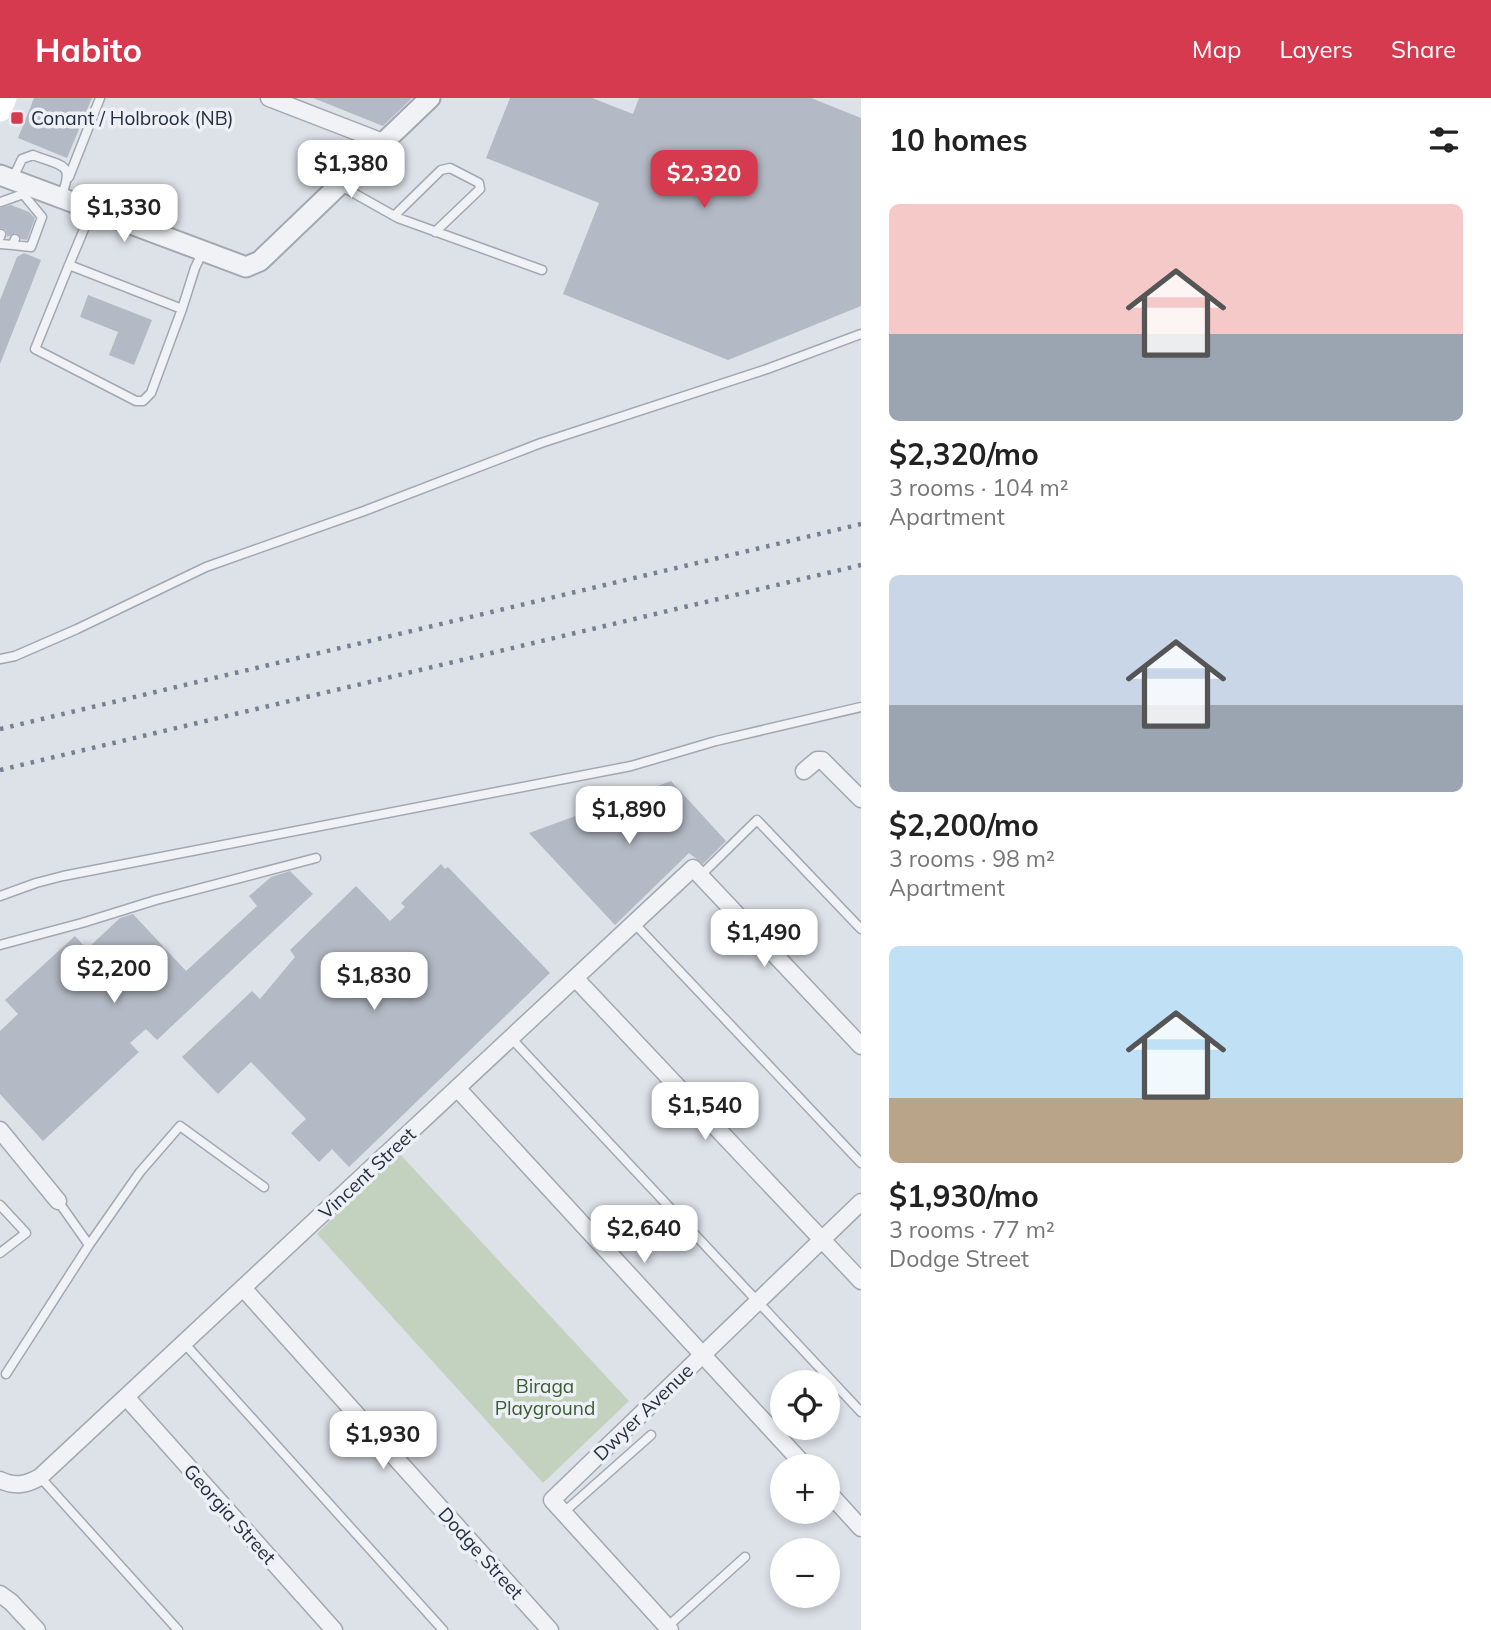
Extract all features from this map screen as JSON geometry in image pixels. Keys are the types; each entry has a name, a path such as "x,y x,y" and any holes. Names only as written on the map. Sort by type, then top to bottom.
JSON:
{"main road":[{"path":"0,110 5,98"}],"street":[{"path":"268,98 383,142"},
{"path":"19,192 61,198 242,267 251,266 260,261 430,98"},
{"path":"804,771 817,760 822,760 861,799"},
{"path":"696,872 861,1046"},
{"name":"Vincent Street","path":"40,1477 634,923 696,872"},
{"path":"575,978 861,1281"},
{"path":"457,1088 794,1454"},
{"path":"1,1134 58,1201"},
{"name":"Dwyer Avenue","path":"563,1513 552,1500 861,1202"},
{"name":"Dodge Street","path":"243,1288 550,1630"},
{"name":"Georgia Street","path":"126,1397 334,1630"},
{"path":"0,1480 17,1485 40,1477"},
{"path":"840,1505 861,1528"},
{"path":"563,1513 669,1629"},
{"path":"5,1597 37,1630"}],"lane":[{"path":"61,198 100,98"},
{"path":"12,205 19,192 22,159 33,155 64,167 69,177"},
{"path":"394,216 441,170 450,168 478,183 480,189 435,232"},
{"path":"338,185 394,216 542,270"},
{"path":"1,202 19,192"},
{"path":"0,244 14,242 31,247 35,237 42,217 19,192"},
{"path":"92,210 35,349 136,401 144,401 151,393 202,252"},
{"path":"69,265 183,309"},
{"path":"0,659 15,656 77,629 206,567 541,443 767,369 861,334"},
{"path":"0,896 63,876 631,766 716,741 861,707"},
{"path":"696,872 757,820 861,929"},
{"path":"0,945 316,858"},
{"path":"634,923 861,1163"},
{"path":"511,1038 861,1412"},
{"path":"6,1374 89,1245 140,1172 180,1126 264,1187"},
{"path":"58,1201 89,1245"},
{"path":"0,1205 26,1233 0,1253"},
{"path":"184,1343 443,1630"},
{"path":"563,1513 650,1435"},
{"path":"40,1477 178,1630"},
{"path":"669,1629 745,1558"}],"green space":[{"name":"Biraga Playground","path":"398,1152 629,1401 543,1483 317,1234"}],"building":[{"path":"34,98 92,98 67,158 18,138"},
{"path":"313,98 412,98 383,126"},
{"path":"510,98 592,98 633,114 639,98 811,98 861,118 861,306 728,360 563,294 599,203 486,158"},
{"path":"11,205 29,212 35,218 27,240 21,239 16,233 7,237 6,230 0,228 0,208"},
{"path":"24,253 41,260 0,364 0,300 17,257"},
{"path":"88,295 152,320 134,365 109,355 118,332 80,317"},
{"path":"671,781 726,841 703,864 689,853 615,925 529,833"},
{"path":"441,864 445,869 448,867 550,973 349,1167 332,1149 319,1162 291,1133 306,1119 251,1062 218,1094 182,1057 252,991 260,999 295,957 290,950 356,886 390,921 405,907 401,903"},
{"path":"290,871 313,894 157,1040 146,1029 130,1043 139,1052 43,1141 0,1094 0,1031 18,1014 5,1000 75,936 87,949 120,918 133,914 186,971 257,906 249,896 271,877"}],"railway":[{"path":"0,729 861,524"},
{"path":"0,770 861,565"}],"place":[{"name":"Conant / Holbrook (NB)","path":"17,118"}]}
